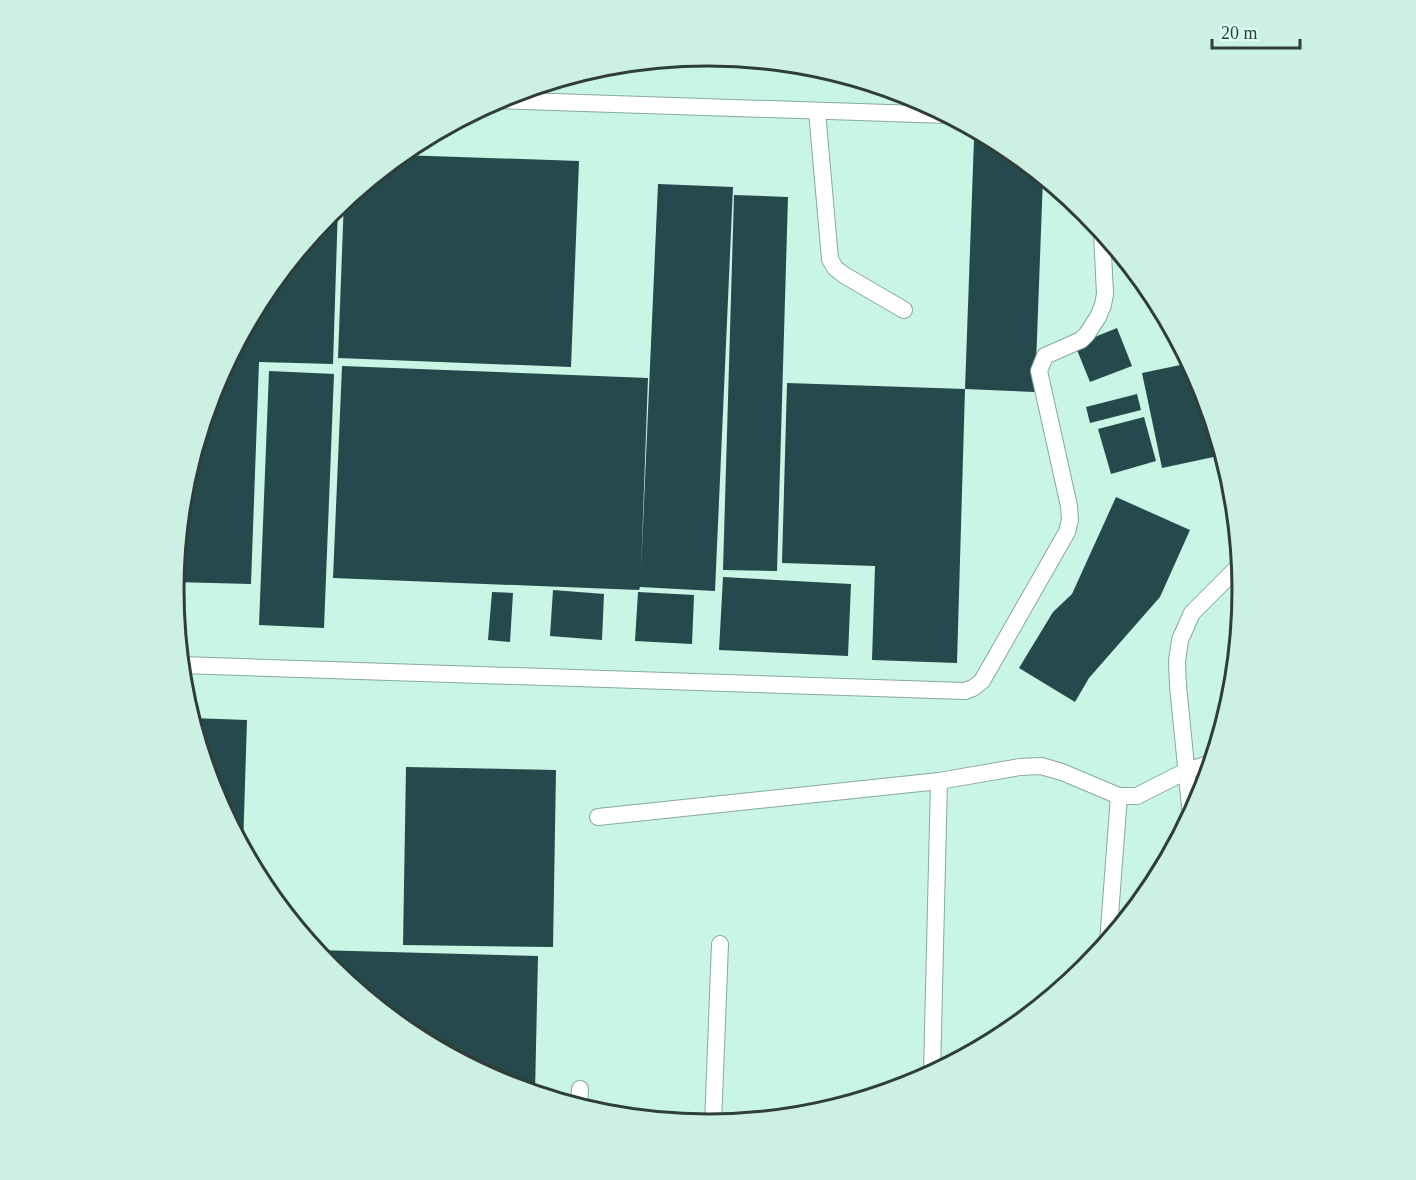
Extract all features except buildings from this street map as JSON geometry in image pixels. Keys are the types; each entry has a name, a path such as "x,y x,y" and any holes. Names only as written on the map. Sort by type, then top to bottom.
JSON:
{"lane":[{"path":"521,101 928,114"},
{"path":"817,111 830,259 835,268 844,275 904,310"},
{"path":"189,665 965,691 973,688 982,681 1067,532 1070,520 1069,506 1039,371 1045,356 1081,340 1098,317 1105,294 1103,246"},
{"path":"1189,798 1178,686 1177,661 1180,640 1192,613 1232,573"},
{"path":"598,817 939,781 1020,767 1041,766 1062,772 1119,796 1137,796 1186,771 1201,766"},
{"path":"932,1064 939,781"},
{"path":"1109,927 1119,796"},
{"path":"713,1114 720,944"},
{"path":"580,1089 580,1098"}],"shaded area":[{"path":"674,67 742,67 776,70 844,84 876,94 909,106 970,136 1027,174 1053,196 1079,219 1124,271 1162,328 1178,358 1192,389 1214,454 1228,522 1231,556 1231,624 1228,658 1214,726 1204,758 1192,791 1162,852 1124,909 1102,935 1079,961 1027,1006 970,1044 940,1060 909,1074 844,1096 776,1110 742,1113 674,1113 640,1110 572,1096 540,1086 507,1074 446,1044 389,1006 363,984 337,961 292,909 254,852 238,822 224,791 202,726 188,658 185,624 185,556 188,522 202,454 212,422 224,389 254,328 292,271 314,245 337,219 389,174 446,136 476,120 507,106 572,84 640,70"}]}
